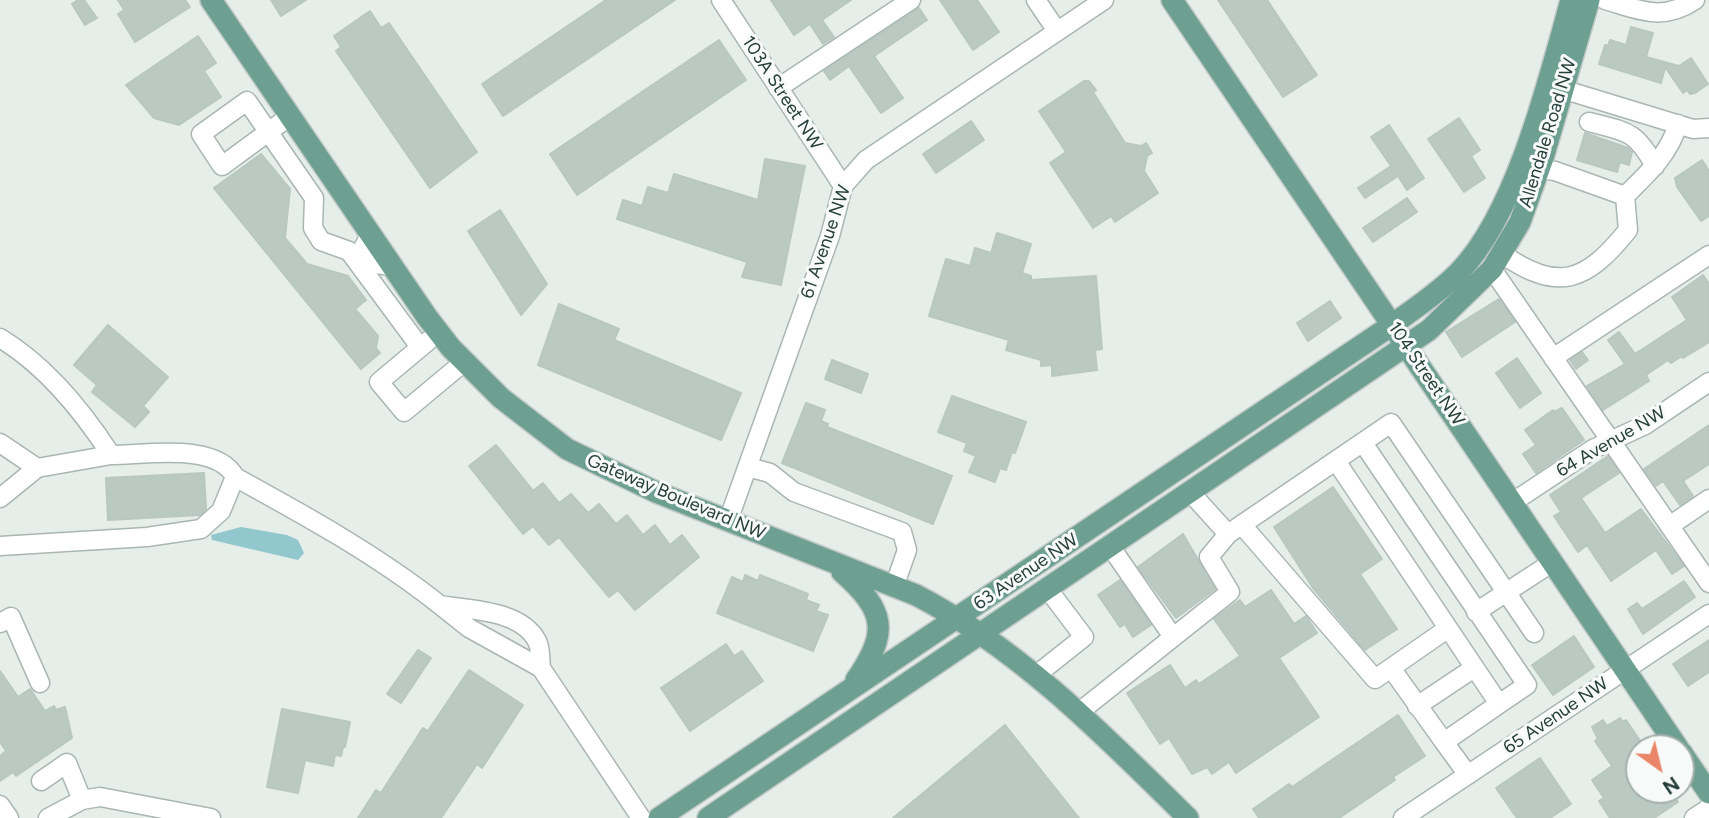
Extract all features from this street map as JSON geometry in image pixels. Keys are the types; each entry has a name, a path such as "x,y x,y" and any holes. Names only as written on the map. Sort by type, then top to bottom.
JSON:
{"main road":[{"name":"Gateway Boulevard NW","path":"211,0 391,266 439,332 500,398 567,449 644,487 894,587 958,618 1035,676 1078,713 1188,818"},
{"name":"104 Street NW","path":"1172,0 1668,734"},
{"name":"Allendale Road NW","path":"1406,346 1448,314 1497,262 1520,222 1539,169 1571,0"},
{"name":"Allendale Road NW","path":"1392,325 1447,283 1485,239 1512,186 1589,0"},
{"name":"63 Avenue NW","path":"659,818 1392,325"},
{"name":"63 Avenue NW","path":"708,818 1406,346"},
{"path":"830,561 866,594 880,627 875,652 849,690"},
{"path":"1695,772 1709,793"}],"street":[{"name":"103A Street NW","path":"721,0 843,186"},
{"path":"778,88 911,0"},
{"path":"1036,0 1057,31"},
{"name":"61 Avenue NW","path":"728,521 830,236 843,186 866,160 1104,0"},
{"path":"1605,0 1658,15 1680,10 1695,0"},
{"path":"1554,87 1693,129 1709,128"},
{"path":"290,116 270,132 314,198 313,228 321,241 349,251 369,263 391,266"},
{"path":"1589,122 1632,134 1642,143 1655,166"},
{"path":"1625,196 1655,166 1673,140 1678,124"},
{"path":"1539,169 1555,171 1625,196"},
{"path":"1497,262 1562,279 1581,274 1615,247 1628,230 1625,196"},
{"path":"370,235 362,250 361,259 367,278 420,347"},
{"path":"1553,358 1709,255"},
{"path":"1497,262 1553,358 1709,583"},
{"path":"439,332 379,382 404,412 464,362"},
{"path":"0,338 30,356 93,427 111,455"},
{"name":"64 Avenue NW","path":"1513,502 1611,439 1645,425 1709,382"},
{"path":"1078,713 1230,592 1209,557 1235,530 1391,424 1534,633"},
{"path":"0,443 37,468"},
{"path":"1363,443 1527,685 1444,742"},
{"path":"0,498 37,468 111,455 207,454 232,469 235,477 320,524 407,579 470,628 541,668 637,812"},
{"path":"1336,461 1499,704"},
{"path":"748,467 770,473 794,492 902,533 907,550 894,587"},
{"path":"0,546 147,537 201,529 220,511 235,477"},
{"path":"1190,492 1235,530 1375,679 1447,629"},
{"path":"1671,525 1709,499"},
{"path":"1110,546 1173,637"},
{"path":"1476,612 1553,562"},
{"path":"1035,676 1084,637 1047,588"},
{"path":"440,605 486,612 522,623 538,642 541,668"},
{"name":"65 Avenue NW","path":"1403,818 1709,614"},
{"path":"0,623 11,617 40,683"},
{"path":"1417,706 1474,667"},
{"path":"1391,668 1468,775"},
{"path":"41,781 67,763 82,800"},
{"path":"48,818 82,800 100,797 211,818"},
{"path":"0,805 9,818"},
{"path":"1694,818 1709,808"}],"water":[{"path":"241,527 287,535 298,540 304,553 298,560 212,540 211,535"}],"building":[{"path":"84,0 97,18 85,25 72,4"},
{"path":"118,0 185,0 190,7 135,42 118,14 124,10"},
{"path":"271,0 306,0 281,16"},
{"path":"606,0 675,0 503,116 482,84"},
{"path":"771,0 851,0 822,20 834,37 823,44 810,24 794,35"},
{"path":"940,0 977,0 999,32 973,50"},
{"path":"1218,0 1267,0 1317,75 1283,97"},
{"path":"919,8 927,20 874,56 903,98 881,113 849,66 830,80 824,71"},
{"path":"370,11 381,28 389,23 477,152 430,188 336,51 341,47 334,36"},
{"path":"1631,27 1653,33 1646,57 1679,66 1691,58 1708,84 1695,93 1690,94 1687,90 1683,93 1665,67 1661,83 1599,64 1605,45 1608,46 1610,40 1626,45"},
{"path":"198,36 216,63 204,71 221,97 179,125 154,118 126,85"},
{"path":"719,40 746,80 577,195 550,154"},
{"path":"1084,81 1089,81 1096,90 1093,92 1125,143 1141,146 1146,143 1152,153 1147,156 1144,171 1158,193 1115,222 1111,216 1093,228 1050,163 1066,152 1039,111"},
{"path":"1459,118 1480,150 1471,156 1485,178 1464,192 1428,139"},
{"path":"971,121 984,140 936,173 923,154"},
{"path":"1389,125 1424,178 1407,190 1398,176 1365,198 1358,188 1391,166 1371,137"},
{"path":"1585,133 1628,148 1632,152 1629,165 1620,162 1617,172 1577,160"},
{"path":"261,154 290,189 285,238 307,264 348,276 366,300 355,309 378,336 376,348 380,353 361,369 214,188"},
{"path":"765,159 805,166 781,285 742,277 747,262 617,219 623,200 642,206 648,187 668,193 674,174 758,200"},
{"path":"1702,160 1709,171 1709,216 1701,221 1677,187 1675,178"},
{"path":"1407,198 1417,212 1373,242 1363,228"},
{"path":"500,210 547,284 521,315 468,231"},
{"path":"997,233 1031,244 1022,273 1031,276 1031,280 1096,276 1102,349 1095,350 1097,370 1052,376 1052,365 1041,366 1041,360 1006,350 1009,340 929,316 946,259 970,266 975,248 991,253"},
{"path":"1703,275 1709,284 1709,342 1683,358 1682,356 1671,363 1668,360 1646,375 1649,381 1603,410 1587,386 1625,364 1608,340 1619,332 1635,354 1687,320 1672,297"},
{"path":"1499,299 1515,322 1462,357 1446,332"},
{"path":"1330,301 1341,318 1308,341 1297,323"},
{"path":"559,304 619,329 614,340 741,393 721,440 538,365"},
{"path":"108,325 168,377 143,406 149,412 135,427 92,392 97,385 74,365"},
{"path":"1582,352 1588,360 1576,369 1570,360"},
{"path":"1517,358 1541,393 1520,408 1496,373"},
{"path":"832,360 868,374 861,393 825,379"},
{"path":"952,396 1026,422 1015,453 1012,452 1006,470 1000,468 995,482 969,472 976,456 964,451 967,443 938,432"},
{"path":"806,403 825,410 821,421 828,424 827,427 952,476 933,524 782,463"},
{"path":"1562,408 1584,440 1536,473 1523,454 1536,445 1525,430 1553,410 1554,412"},
{"path":"1709,425 1709,464 1683,481 1693,496 1680,505 1663,481 1656,486 1644,469"},
{"path":"496,445 533,491 543,483 559,503 571,494 588,513 599,504 616,524 627,515 643,535 655,525 670,545 682,535 699,557 635,610 618,590 609,597 559,537 549,545 533,526 523,534 469,466"},
{"path":"1608,456 1619,473 1581,498 1605,533 1641,509 1684,566 1672,574 1656,550 1611,581 1587,545 1578,552 1554,516 1561,512 1550,495"},
{"path":"204,473 206,509 200,515 108,520 106,478"},
{"path":"1333,487 1382,559 1360,574 1397,629 1365,650 1313,588 1274,527"},
{"path":"1183,534 1215,589 1176,618 1138,567"},
{"path":"745,575 758,581 760,575 808,594 806,600 819,605 816,611 828,615 813,651 717,613 732,577 743,582"},
{"path":"1120,580 1151,625 1133,637 1125,624 1120,627 1098,595"},
{"path":"1684,581 1695,597 1643,634 1628,609 1637,603 1642,609"},
{"path":"1271,590 1294,624 1306,616 1317,633 1279,658 1319,717 1236,773 1229,762 1212,774 1207,767 1192,774 1169,738 1160,744 1127,693 1170,665 1185,688 1196,680 1199,684 1240,656 1214,619 1240,600 1245,607"},
{"path":"1574,636 1594,667 1553,695 1532,665"},
{"path":"1709,640 1709,672 1688,686 1673,664"},
{"path":"726,644 734,656 742,651 763,681 690,731 661,688"},
{"path":"418,650 431,658 401,703 387,694"},
{"path":"469,670 523,705 482,768 477,764 441,818 358,818 376,790 381,793 423,728 428,731"},
{"path":"0,671 18,697 30,689 45,711 54,706 56,710 65,707 72,738 16,776 13,772 0,781 0,756 6,751 0,742"},
{"path":"282,709 350,722 345,747 341,756 335,755 333,766 305,760 298,793 267,787"},
{"path":"1398,715 1425,756 1393,777 1395,780 1339,818 1259,818 1253,809 1289,784 1292,787"},
{"path":"1620,718 1623,722 1626,720 1636,734 1625,734 1625,804 1675,804 1654,818 1610,818 1599,801 1604,798 1592,780 1612,766 1595,741 1598,739 1592,727 1603,720 1607,726"},
{"path":"1005,725 1079,818 893,818 928,789"},
{"path":"1540,758 1571,804 1550,818 1517,818 1496,788"}]}
